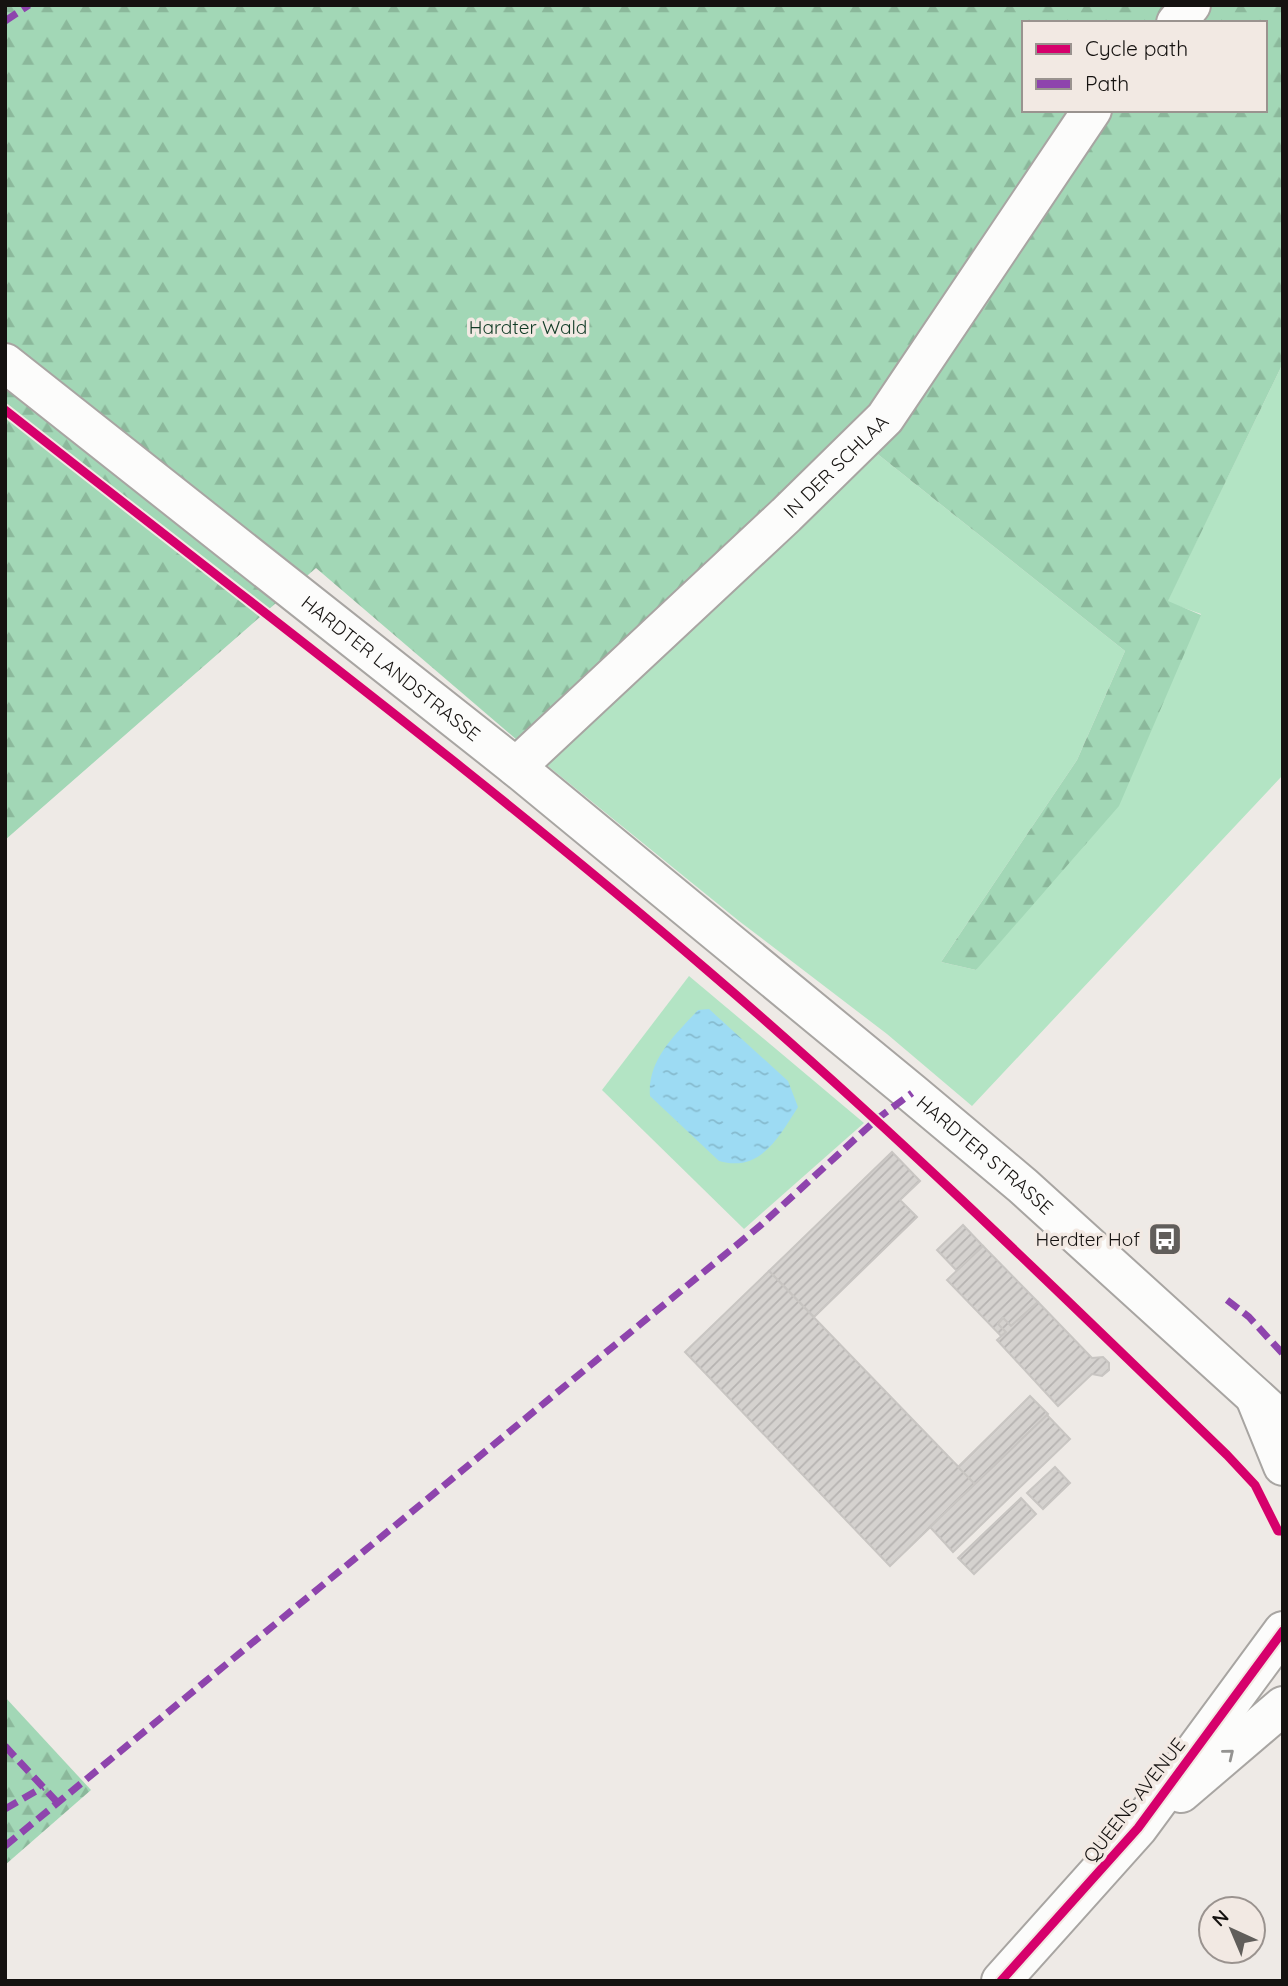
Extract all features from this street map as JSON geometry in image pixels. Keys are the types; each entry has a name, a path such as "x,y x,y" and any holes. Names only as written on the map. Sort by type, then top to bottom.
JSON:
{"main road":[{"path":"1178,21 1191,5"},
{"name":"IN DER SCHLAA","path":"516,767 786,515 885,418 1091,112"},
{"name":"HARDTER LANDSTRASSE","path":"5,363 516,767 773,979"},
{"name":"HARDTER STRASSE","path":"773,979 1023,1186 1283,1422"},
{"path":"1255,1397 1283,1466"},
{"name":"QUEENS AVENUE","path":"1001,1981 1138,1828 1283,1631"},
{"name":"QUEENS AVENUE","path":"1138,1828 1283,1706"}],"green space":[{"name":"Hardter Wald","path":"5,5 1283,5 1283,363 1168,601 1201,615 1119,806 976,970 941,962 1077,760 1125,651 870,448 538,758 316,568 5,840"},
{"path":"1283,363 1283,775 972,1106 887,1034 739,921 538,758 870,448 1125,651 1077,760 941,962 976,970 1201,614 1167,602"},
{"path":"689,976 864,1123 744,1229 602,1090"},
{"path":"5,1697 91,1790 5,1865"}],"water":[{"path":"709,1009 788,1081 798,1107 767,1150 746,1162 719,1161 650,1096 653,1071 664,1049 698,1010"}],"building":[{"path":"892,1152 920,1181 900,1200 917,1217 814,1317 769,1271"},
{"path":"963,1225 983,1246 957,1271 937,1250"},
{"path":"983,1246 1038,1302 1011,1326 1003,1318 998,1324 1006,1332 1001,1336 947,1280"},
{"path":"769,1271 975,1484 890,1566 685,1352"},
{"path":"1038,1302 1092,1358 1103,1357 1109,1363 1109,1370 1102,1376 1092,1374 1058,1406 997,1340 1006,1332 998,1324 1003,1318 1011,1326"},
{"path":"1030,1396 1048,1414 975,1484 958,1467"},
{"path":"1047,1415 1070,1439 953,1552 930,1527"},
{"path":"1055,1467 1070,1483 1043,1509 1027,1493"},
{"path":"1021,1498 1036,1514 974,1574 958,1558"}],"marked path":[{"path":"5,21 29,5"},
{"path":"5,1846 761,1225 877,1119 912,1093"},
{"path":"1227,1300 1249,1317 1283,1354"},
{"path":"5,1746 56,1801"},
{"path":"5,1809 43,1787"}],"cycle path":[{"path":"5,410 535,826 774,1028 971,1208 1227,1455 1255,1485 1278,1531 1283,1531"},
{"path":"1001,1981 1138,1828 1283,1631"}],"place":[{"name":"Herdter Hof","path":"1165,1239"}]}
